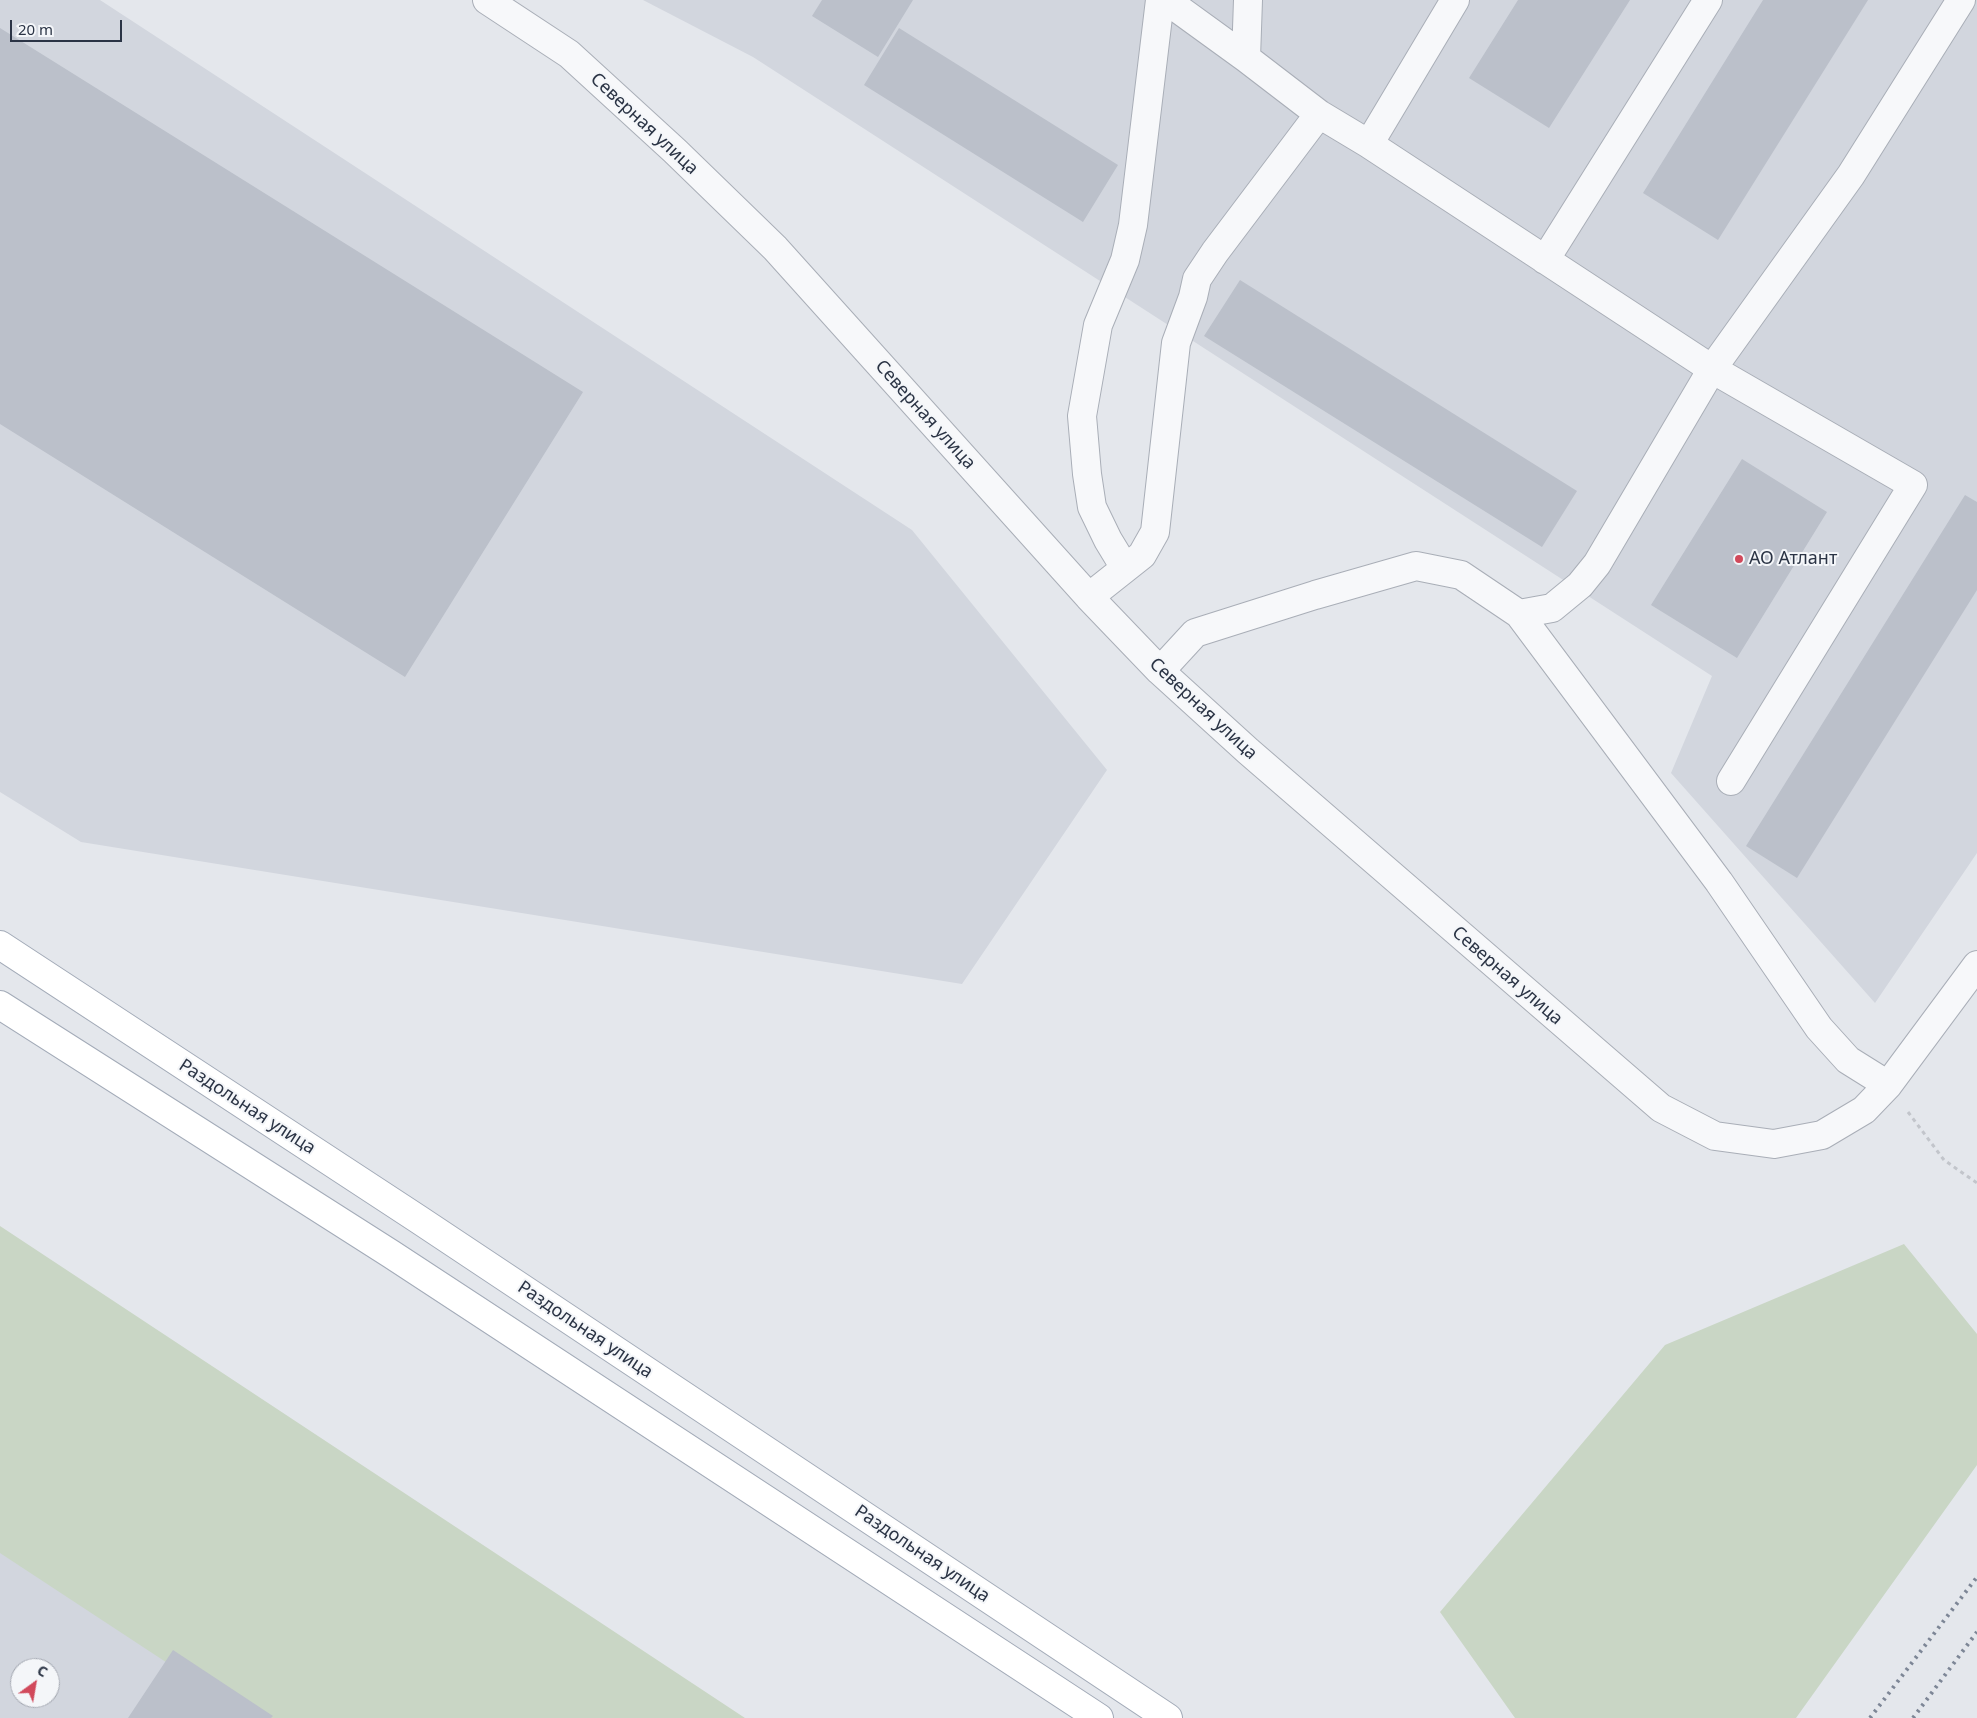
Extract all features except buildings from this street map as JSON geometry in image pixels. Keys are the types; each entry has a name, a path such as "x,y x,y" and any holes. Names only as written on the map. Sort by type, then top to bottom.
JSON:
{"main road":[{"name":"Раздольная улица","path":"0,945 418,1219 1168,1718"},
{"path":"0,1005 391,1254 1099,1718"}],"street":[{"name":"Северная улица","path":"487,0 569,54 675,151 775,248 1089,597 1160,671 1248,751 1661,1108 1714,1136 1774,1144 1822,1134 1864,1110 1888,1085 1977,965"},
{"path":"1125,568 1108,540 1092,507 1086,474 1082,416 1098,325 1125,260 1133,225 1160,0"},
{"path":"1166,0 1246,58 1318,114 1369,144 1712,369 1913,485 1731,781"},
{"path":"1246,58 1248,0"},
{"path":"1369,144 1456,0"},
{"path":"1546,260 1708,0"},
{"path":"1519,614 1552,608 1580,586 1598,564 1712,369 1851,175 1961,0"},
{"path":"1089,597 1142,555 1155,532 1176,343 1197,279 1318,114"},
{"path":"1160,671 1195,633 1315,595 1416,566 1461,575 1519,614 1718,882 1819,1028 1848,1060 1888,1085"}],"path":[{"path":"1888,1085 1944,1160 1977,1183"}],"shaded area":[{"path":"0,0 100,0 912,530 1107,770 962,984 81,842 0,792"},
{"path":"643,0 1977,0 1977,853 1875,1003 1671,773 1712,676 753,57"},
{"path":"0,1443 379,1718 0,1718"}],"green space":[{"path":"0,1226 745,1718 251,1718 0,1553"},
{"path":"1904,1244 1977,1334 1977,1465 1796,1718 1515,1718 1440,1612 1665,1345"}],"railway":[{"path":"1870,1718 1977,1577"},
{"path":"1913,1718 1977,1632"}],"place":[{"name":"АО Атлант","path":"1739,559"}]}
